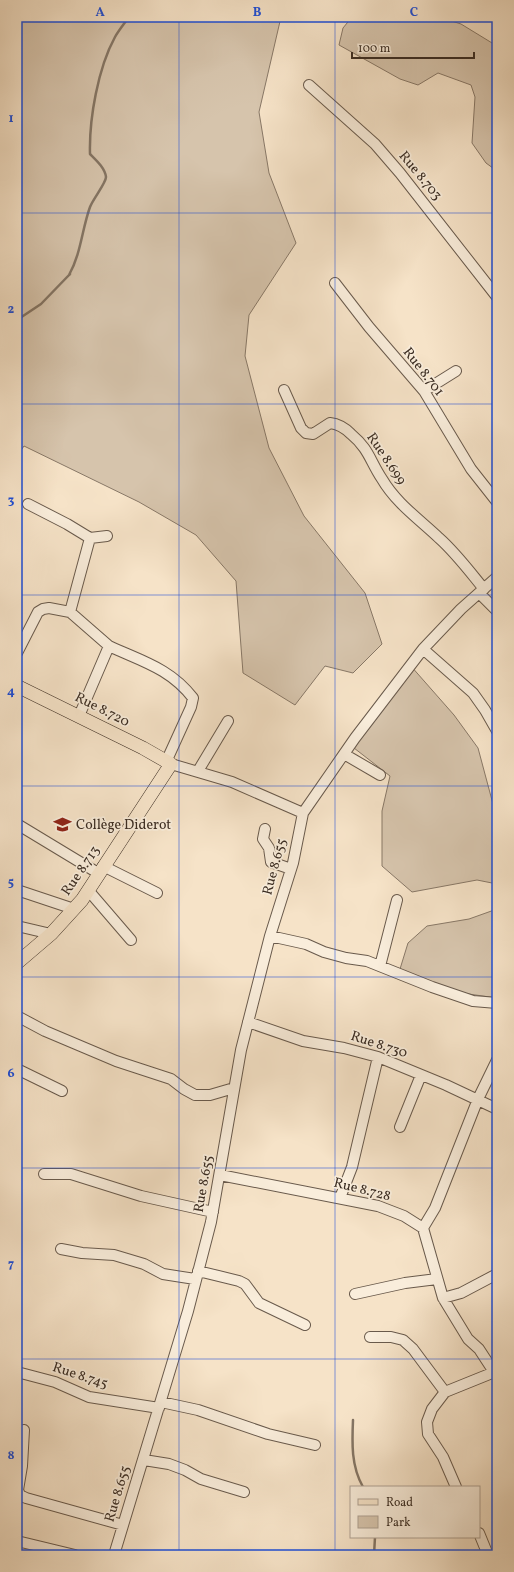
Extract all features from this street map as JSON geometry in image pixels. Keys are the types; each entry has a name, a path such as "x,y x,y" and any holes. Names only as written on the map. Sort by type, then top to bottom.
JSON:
{"main road":[{"name":"Rue 8.720","path":"17,686 79,716 169,763"},
{"name":"Rue 8.713","path":"17,963 51,934 74,909 88,890 169,763"}],"street":[{"name":"Rue 8.703","path":"309,85 375,144 434,215 497,297"},
{"name":"Rue 8.701","path":"335,283 369,328 424,391 471,469 497,502"},
{"path":"424,391 456,371"},
{"name":"Rue 8.699","path":"284,390 301,428 306,433 313,434 330,423 335,423 344,428 362,443 381,478 389,489 400,502 440,539 481,591"},
{"path":"28,504 67,524 90,538 107,536"},
{"path":"70,612 90,538"},
{"name":"Rue 8.655","path":"114,1555 188,1311 213,1212 241,1050 270,936 291,869 303,813 344,754 423,649 443,627 497,577"},
{"path":"481,591 497,611"},
{"path":"17,653 38,612 49,608 70,612 108,646 163,670 184,686 192,698 191,706 169,763 198,771 247,788 303,813"},
{"path":"79,716 108,646"},
{"path":"423,649 473,693 497,731"},
{"path":"198,771 228,721"},
{"path":"344,754 380,775"},
{"path":"17,824 101,870 157,892"},
{"path":"265,829 263,839 270,848 271,862 291,869"},
{"path":"17,890 74,909"},
{"path":"88,890 131,940"},
{"path":"380,966 396,900"},
{"path":"17,926 51,934"},
{"path":"270,936 306,944 331,954 367,961 473,1001 497,1003"},
{"path":"17,1016 45,1031 116,1061 171,1079 195,1095 210,1095 234,1088"},
{"name":"Rue 8.730","path":"248,1022 303,1041 344,1048 378,1058 478,1099 497,1109"},
{"path":"340,1198 352,1167 378,1058"},
{"path":"456,1486 443,1457 428,1434 427,1422 432,1409 445,1392 496,1371 468,1339 443,1298 423,1228 435,1208 478,1099 497,1060"},
{"path":"17,1070 62,1091"},
{"path":"400,1127 404,1112 421,1075"},
{"path":"44,1174 71,1174 141,1196 213,1212"},
{"name":"Rue 8.728","path":"220,1175 378,1206 404,1216 423,1228"},
{"path":"61,1249 82,1253 114,1254 144,1264 163,1274 197,1275 239,1281 245,1284 259,1303 305,1325"},
{"path":"443,1298 461,1293 497,1274"},
{"path":"356,1294 405,1283 437,1279"},
{"path":"370,1337 391,1337 403,1340 413,1349 445,1392"},
{"name":"Rue 8.745","path":"17,1372 55,1382 89,1397 198,1410 268,1434 315,1445"},
{"path":"24,1430 22,1466 18,1490 20,1495 123,1525"},
{"path":"144,1460 169,1464 185,1470 201,1479 244,1492"},
{"path":"480,1535 488,1555"},
{"path":"17,1541 75,1555"}],"green space":[{"path":"17,17 281,17 259,112 269,173 296,243 249,315 245,356 269,448 304,516 365,593 382,644 353,673 325,666 295,705 243,673 236,581 196,535 139,502 24,446 17,456"},
{"path":"352,17 439,17 461,24 497,46 497,171 486,163 472,143 475,97 471,85 438,73 418,85 400,79 339,45 343,28"},
{"path":"410,665 454,715 478,748 497,819 497,884 477,880 412,892 382,866 382,811 390,776 354,748"},
{"path":"497,909 497,998 440,990 400,969 408,943 427,926 469,919"}],"waterway":[{"path":"17,320 41,304 70,274 69,275 76,259 90,207 106,177 102,167 90,154 91,125 99,78 109,49 129,17"},
{"path":"353,1420 354,1463 362,1486"},
{"path":"374,1555 375,1538"}],"place":[{"name":"Collège Diderot","path":"63,825"}]}
